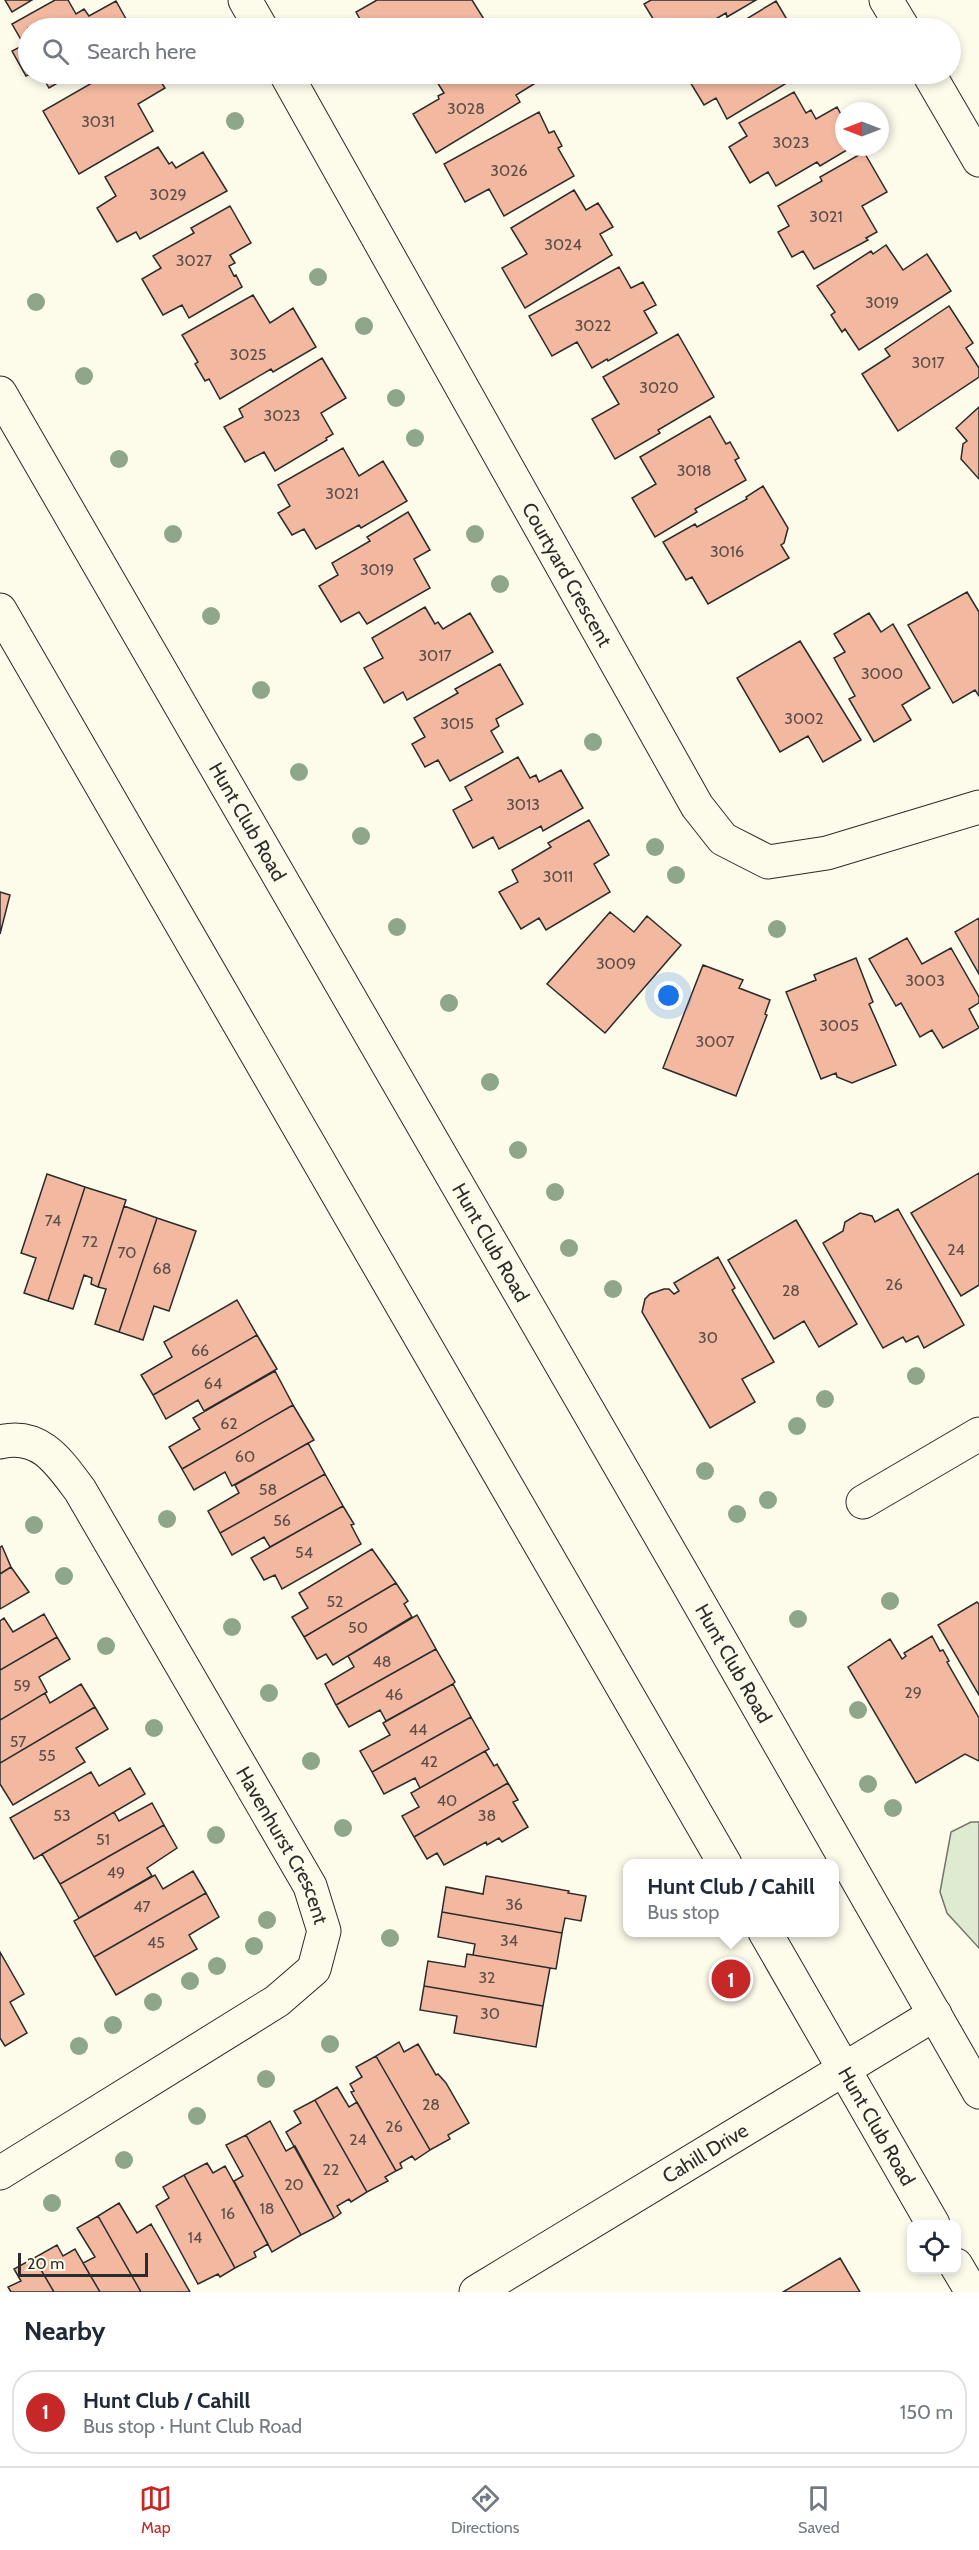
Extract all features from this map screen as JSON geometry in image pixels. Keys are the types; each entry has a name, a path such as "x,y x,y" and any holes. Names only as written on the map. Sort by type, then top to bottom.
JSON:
{"main road":[{"path":"245,0 255,18"},
{"path":"886,0 897,18"},
{"name":"Courtyard Crescent","path":"292,84 697,806 723,839 768,862 791,861 827,854 979,807"},
{"path":"935,84 979,160"},
{"name":"Hunt Club Road","path":"0,393 979,2092"},
{"path":"0,610 723,1859"},
{"path":"863,1502 979,1434"},
{"name":"Havenhurst Crescent","path":"0,1442 16,1438 51,1453 80,1490 310,1886 324,1931 314,1969 277,2001 0,2173"},
{"name":"Hunt Club Road","path":"768,1937 931,2220"},
{"name":"Cahill Drive","path":"476,2292 935,2014"},
{"path":"961,2272 972,2292"}],"green space":[{"path":"971,1822 979,1822 979,1948 947,1913 940,1892 951,1832"}],"building":[{"path":"5,0 32,0 12,12"},
{"path":"55,0 68,0 76,14 84,9 89,16 116,1 125,18 23,18"},
{"path":"377,0 472,0 483,18 359,18 356,12"},
{"path":"651,0 756,0 727,17 726,13 717,18 653,18 644,4"},
{"path":"776,1 786,18 748,18"},
{"path":"18,21 18,34 12,24"},
{"path":"18,48 18,62 12,51"},
{"path":"90,84 162,84 165,88 138,104 153,131 79,174 43,111"},
{"path":"438,84 534,84 516,95 520,102 436,153 413,114 439,99 438,96 444,93"},
{"path":"691,84 785,84 727,119 716,98 704,105"},
{"path":"794,92 806,113 811,110 816,119 835,108 835,156 837,156 820,166 817,162 776,186 768,172 750,183 729,147 747,136 739,123"},
{"path":"539,112 549,133 554,131 562,146 558,148 574,176 504,216 489,189 465,202 444,164"},
{"path":"158,147 169,164 172,162 176,168 203,152 227,191 140,239 136,232 117,242 97,208 116,196 105,177"},
{"path":"857,156 866,156 887,192 862,206 877,232 866,238 868,240 814,269 803,251 792,257 778,232 789,226 778,206 822,181 820,177"},
{"path":"574,190 586,210 598,203 613,227 600,234 612,255 525,308 502,268 527,254 511,228"},
{"path":"230,206 251,243 230,255 235,263 229,266 242,287 189,318 182,305 163,315 142,279 161,268 153,256 194,233 191,228"},
{"path":"886,245 903,270 927,254 951,291 859,350 845,329 842,332 831,315 835,312 817,286 871,251 873,254"},
{"path":"619,267 631,288 643,282 656,305 644,311 657,333 592,368 577,342 552,356 529,316"},
{"path":"253,295 270,323 293,308 316,347 273,372 271,369 220,399 209,379 205,381 195,364 198,362 182,335"},
{"path":"949,306 973,343 966,348 979,368 979,377 898,431 862,374 890,356 885,349"},
{"path":"678,334 714,397 658,430 660,433 615,459 592,419 619,404 603,377"},
{"path":"322,358 346,398 321,413 333,434 326,438 327,440 275,471 264,452 245,462 224,427 243,417 239,409"},
{"path":"979,407 979,479 961,459 963,444 967,441 956,428"},
{"path":"710,416 726,444 730,442 739,458 735,460 746,480 695,509 697,512 655,537 632,498 656,484 640,457"},
{"path":"343,448 359,476 383,461 407,501 361,528 359,525 316,549 304,529 292,535 278,513 290,506 278,485"},
{"path":"763,486 788,528 784,543 781,545 789,558 708,604 692,577 686,580 663,542 695,524 697,527 747,499 746,497"},
{"path":"408,512 430,550 414,559 430,588 367,624 359,612 341,622 319,586 338,575 332,563 370,541 367,537"},
{"path":"967,592 979,612 979,696 975,690 953,703 908,625"},
{"path":"425,607 435,624 438,622 443,629 470,613 493,652 407,700 403,692 384,703 364,668 383,658 372,638"},
{"path":"869,613 881,632 893,624 930,688 902,705 911,720 874,742 849,699 855,696 834,658 845,652 834,634"},
{"path":"800,641 861,740 823,762 808,736 780,752 737,678"},
{"path":"500,664 523,704 496,719 499,726 491,731 503,752 450,781 438,760 425,767 412,744 425,737 414,718 458,693 455,689"},
{"path":"518,757 530,778 536,775 539,782 561,770 583,808 543,831 541,826 499,849 493,837 473,848 453,810 472,800 465,787"},
{"path":"589,820 609,855 594,864 610,892 546,930 539,918 521,929 499,892 518,882 512,870 551,847 548,843"},
{"path":"0,892 10,895 0,934"},
{"path":"610,912 634,932 647,916 681,945 605,1033 547,984"},
{"path":"979,918 979,974 955,932"},
{"path":"907,938 922,964 951,948 979,997 979,1003 969,1009 979,1028 943,1048 932,1030 920,1037 901,1003 896,1006 869,959"},
{"path":"856,958 873,1002 869,1004 896,1065 852,1083 837,1077 836,1073 821,1079 786,992 816,980 814,975"},
{"path":"703,965 743,980 739,988 770,1000 765,1014 767,1015 736,1096 663,1068"},
{"path":"979,1173 979,1285 961,1296 911,1213"},
{"path":"47,1174 85,1187 48,1301 24,1293 36,1258 21,1253"},
{"path":"85,1187 126,1200 98,1287 91,1284 92,1278 84,1275 73,1309 48,1301"},
{"path":"124,1206 157,1218 119,1332 95,1324 106,1289 98,1287"},
{"path":"898,1209 964,1325 924,1348 918,1336 906,1342 903,1337 883,1348 823,1243 843,1231 845,1222 860,1213 872,1216 875,1222"},
{"path":"157,1218 196,1231 169,1311 154,1306 143,1340 119,1332"},
{"path":"796,1220 857,1324 819,1347 804,1321 774,1339 728,1260"},
{"path":"718,1257 735,1288 732,1290 774,1362 742,1379 755,1402 710,1428 642,1312 645,1299 650,1294 669,1289 674,1294 679,1291 674,1283"},
{"path":"237,1300 257,1335 153,1395 141,1375 172,1357 164,1342"},
{"path":"257,1335 277,1369 204,1411 198,1400 166,1419 153,1395"},
{"path":"275,1371 293,1405 182,1469 169,1447 200,1429 193,1418"},
{"path":"293,1405 314,1440 232,1486 225,1472 194,1490 182,1469"},
{"path":"308,1443 325,1474 220,1533 208,1511 239,1493 235,1485"},
{"path":"325,1474 343,1506 270,1547 264,1537 232,1555 220,1533"},
{"path":"343,1506 354,1524 351,1525 361,1544 282,1589 275,1575 264,1580 251,1558"},
{"path":"2,1546 11,1567 0,1574 0,1547"},
{"path":"372,1549 396,1583 304,1637 292,1617 308,1608 299,1593"},
{"path":"11,1567 29,1592 0,1609 0,1574"},
{"path":"396,1583 408,1601 404,1604 412,1617 333,1665 326,1654 317,1659 304,1637"},
{"path":"977,1602 979,1604 979,1695 938,1625"},
{"path":"44,1614 57,1637 0,1670 0,1621 4,1618 13,1632"},
{"path":"417,1615 436,1649 336,1705 325,1684 354,1667 348,1656"},
{"path":"932,1636 940,1651 943,1650 949,1661 947,1662 979,1718 979,1761 965,1754 916,1783 848,1667 890,1639 902,1659 906,1656 904,1653"},
{"path":"57,1637 70,1659 39,1677 47,1692 0,1720 0,1670"},
{"path":"436,1649 455,1682 453,1684 386,1721 380,1710 349,1727 336,1705"},
{"path":"81,1684 95,1707 0,1763 0,1720 45,1693 50,1703"},
{"path":"453,1684 471,1717 372,1772 360,1751 390,1735 383,1723"},
{"path":"95,1707 108,1729 76,1748 85,1762 13,1805 0,1784 0,1763"},
{"path":"471,1717 489,1749 420,1788 415,1778 384,1794 372,1772"},
{"path":"485,1751 494,1766 497,1764 508,1783 414,1837 402,1816 419,1807 411,1793"},
{"path":"130,1768 145,1794 34,1859 10,1818 91,1772 99,1786"},
{"path":"508,1783 518,1800 513,1802 528,1827 502,1842 499,1838 487,1845 486,1842 444,1865 437,1853 427,1859 414,1837"},
{"path":"152,1803 164,1825 60,1884 42,1854 114,1812 119,1821"},
{"path":"164,1825 177,1848 147,1868 152,1876 79,1918 60,1884"},
{"path":"193,1871 206,1893 94,1957 74,1921 155,1875 163,1889"},
{"path":"486,1876 586,1896 581,1921 565,1918 562,1933 442,1912 446,1887 483,1894"},
{"path":"206,1893 219,1917 189,1935 197,1949 116,1995 94,1957"},
{"path":"442,1912 562,1933 556,1969 473,1955 475,1944 438,1937"},
{"path":"0,1952 24,1994 10,2002 27,2033 5,2046 0,2038"},
{"path":"467,1954 550,1968 543,2006 424,1986 428,1961 465,1967"},
{"path":"424,1986 543,2006 536,2047 454,2033 457,2016 420,2010"},
{"path":"399,2042 404,2052 418,2044 436,2075 438,2074 446,2083 469,2123 448,2135 450,2139 430,2150 376,2056"},
{"path":"376,2056 430,2150 415,2160 412,2156 400,2163 402,2168 396,2171 351,2092 354,2091 350,2084 362,2077 356,2067"},
{"path":"337,2087 349,2107 357,2102 396,2171 385,2177 388,2181 367,2192 315,2100"},
{"path":"315,2100 367,2192 351,2202 349,2199 337,2206 341,2213 334,2218 286,2132 301,2123 294,2111"},
{"path":"270,2121 286,2151 295,2146 334,2218 301,2235 246,2135"},
{"path":"246,2135 301,2235 272,2252 234,2181 243,2176 226,2145"},
{"path":"207,2163 213,2173 225,2166 268,2244 254,2252 256,2257 235,2268 184,2175"},
{"path":"184,2175 235,2268 220,2277 218,2274 198,2284 156,2206 169,2198 163,2187"},
{"path":"119,2203 137,2233 151,2224 190,2292 141,2292 98,2216"},
{"path":"98,2216 141,2292 100,2292 83,2263 95,2257 77,2228"},
{"path":"57,2245 63,2256 75,2249 100,2292 54,2292 34,2258"},
{"path":"34,2258 54,2292 11,2292 8,2287 21,2281 14,2269"},
{"path":"840,2258 860,2292 783,2292"}],"place":[{"name":"Hunt Club / Cahill","path":"731,1979"}]}
